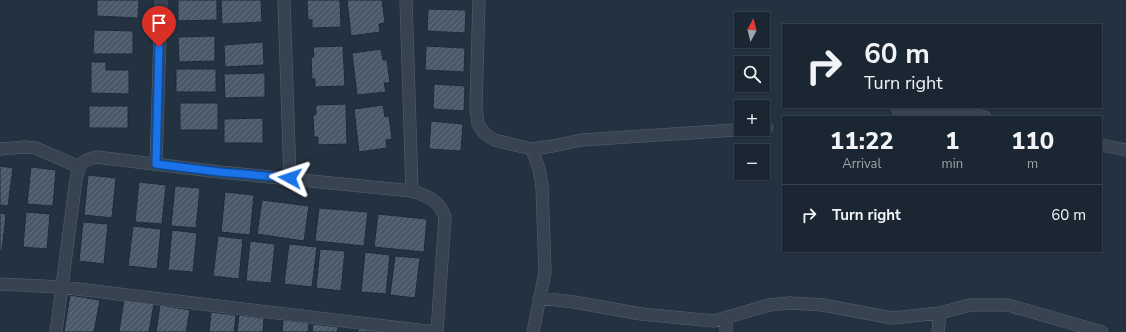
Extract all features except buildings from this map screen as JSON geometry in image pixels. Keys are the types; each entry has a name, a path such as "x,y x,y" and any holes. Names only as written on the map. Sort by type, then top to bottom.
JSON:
{"street":[{"path":"284,0 290,178"},
{"path":"406,0 412,191"},
{"path":"479,0 476,107 478,124 484,133 494,140 532,149 581,140 734,130"},
{"path":"156,164 161,3"},
{"path":"898,110 967,113 980,116"},
{"path":"1102,145 1126,150"},
{"path":"0,149 25,147 36,148 79,167"},
{"path":"532,149 539,169 542,186 545,272 533,332"},
{"path":"0,284 61,287 436,332 444,217 441,208 431,198 412,191 220,172 96,157 84,160 79,167 61,287 56,332"},
{"path":"539,298 574,302 641,314 714,321 764,306 790,302 823,305 892,318 940,313 970,305 1008,305 1102,332"},
{"path":"938,332 940,313"},
{"path":"726,318 726,332"}],"route":[{"path":"159,47 156,164 220,172 290,178"}]}
